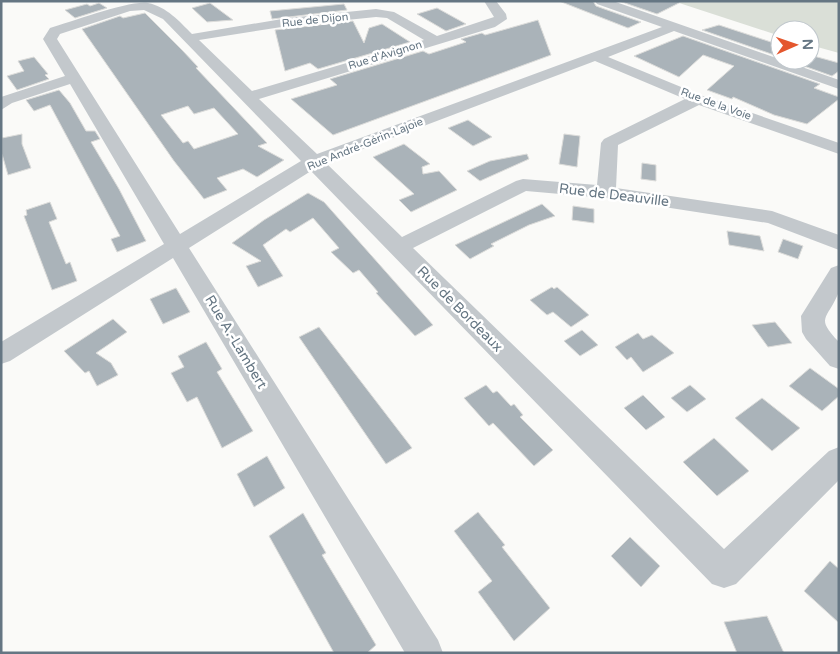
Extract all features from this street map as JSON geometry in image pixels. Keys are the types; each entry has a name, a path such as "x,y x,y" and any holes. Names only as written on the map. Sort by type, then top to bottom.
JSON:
{"street":[{"name":"Rue d'Avignon","path":"248,97 490,24 501,19 500,14 490,1"},
{"path":"601,1 839,85"},
{"name":"Rue de Bordeaux","path":"55,31 129,8 146,6 167,16 724,572 839,460"},
{"name":"Rue de Dijon","path":"190,38 288,22 376,13 390,14 435,40"},
{"name":"Rue André-Gérin-Lajoie","path":"2,352 313,162 674,27"},
{"name":"Rue A.-Lambert","path":"55,31 50,38 425,653"},
{"name":"Rue de la Voie","path":"594,56 698,99 839,148"},
{"path":"1,105 7,100 74,78"},
{"path":"606,192 610,143 698,99"},
{"name":"Rue de Deauville","path":"398,247 523,185 606,192 772,217 839,243"},
{"path":"839,273 813,316 814,332 839,359"}],"shaded area":[{"path":"673,1 839,1 839,53 820,48 820,20 770,20 770,33"}],"building":[{"path":"559,1 593,1 596,6 641,22 628,28"},
{"path":"619,1 683,1 657,14"},
{"path":"99,3 107,8 75,18 65,10 87,4 90,6"},
{"path":"210,3 233,20 207,22 192,8"},
{"path":"344,4 347,10 272,19 270,11"},
{"path":"437,8 466,24 446,31 417,14"},
{"path":"145,13 198,67 196,68 267,143 258,146 284,160 257,177 243,169 217,178 227,190 204,199 174,161 82,29 120,16 123,18","holes":["188,106 194,114 214,108 238,134 194,149 188,141 183,143 161,115"]},
{"path":"538,20 551,55 333,135 291,99 337,85 330,79 423,51 429,54 466,42 461,39 482,33 485,35"},
{"path":"353,21 364,43 369,28 382,24 410,42 318,69 310,63 285,71 275,30"},
{"path":"719,25 770,42 770,54 702,30"},
{"path":"683,36 770,66 770,70 780,70 820,84 814,88 839,97 839,99 807,124 774,115 733,97 732,99 707,90 734,66 703,55 679,77 634,56"},
{"path":"34,57 48,74 45,75 49,79 17,90 7,76 24,71 18,61"},
{"path":"820,58 839,63 839,71 832,76 815,70 820,70"},
{"path":"59,90 70,103 86,131 95,131 100,139 91,142 119,189 146,241 117,252 111,239 120,236 50,105 34,111 26,100"},
{"path":"468,120 492,137 473,146 448,128"},
{"path":"22,134 22,144 31,168 8,175 2,154 2,138"},
{"path":"564,134 580,136 577,167 559,164"},
{"path":"404,144 430,164 422,167 423,174 439,171 457,190 411,212 399,200 414,194 373,157"},
{"path":"527,154 529,159 480,181 467,171 490,161"},
{"path":"642,163 656,165 656,181 641,179"},
{"path":"308,193 324,202 433,325 415,336 376,293 378,292 359,270 353,273 331,252 339,248 313,218 290,232 286,229 263,245 283,276 258,287 246,266 261,261 232,243 264,220"},
{"path":"50,202 57,219 49,222 66,264 70,262 77,281 52,290 24,216 27,215 26,210"},
{"path":"542,204 555,216 529,225 491,244 494,246 470,259 455,245"},
{"path":"573,206 594,209 594,223 572,220"},
{"path":"727,231 760,236 764,251 729,245"},
{"path":"783,239 803,246 798,259 778,252"},
{"path":"552,287 554,289 557,287 589,315 571,327 553,312 547,315 530,300"},
{"path":"176,288 190,312 163,324 150,299"},
{"path":"113,319 127,332 96,353 111,363 118,375 97,386 89,371 85,373 64,351"},
{"path":"775,322 792,343 768,347 752,325"},
{"path":"319,327 412,448 386,464 299,337"},
{"path":"582,330 598,345 580,356 564,341"},
{"path":"638,333 643,339 652,335 674,353 643,372 631,357 627,360 615,347"},
{"path":"206,342 222,369 217,372 253,431 222,448 197,397 187,402 171,373 184,367 178,356"},
{"path":"810,368 839,389 839,396 822,411 789,386"},
{"path":"486,385 493,393 497,391 511,406 514,404 523,415 520,417 553,450 534,466 493,423 489,426 464,398"},
{"path":"690,385 706,399 687,412 671,398"},
{"path":"643,395 665,417 646,430 624,408"},
{"path":"762,398 800,428 772,451 735,418"},
{"path":"714,438 749,471 717,496 683,462"},
{"path":"267,456 285,488 254,507 237,474"},
{"path":"478,512 505,545 502,547 550,608 514,641 478,592 492,581 454,531"},
{"path":"303,513 326,553 322,555 376,645 367,653 334,653 269,536"},
{"path":"630,537 660,566 641,587 611,556"},
{"path":"830,561 839,569 839,623 804,591"},
{"path":"767,616 784,653 737,653 724,622"}]}
